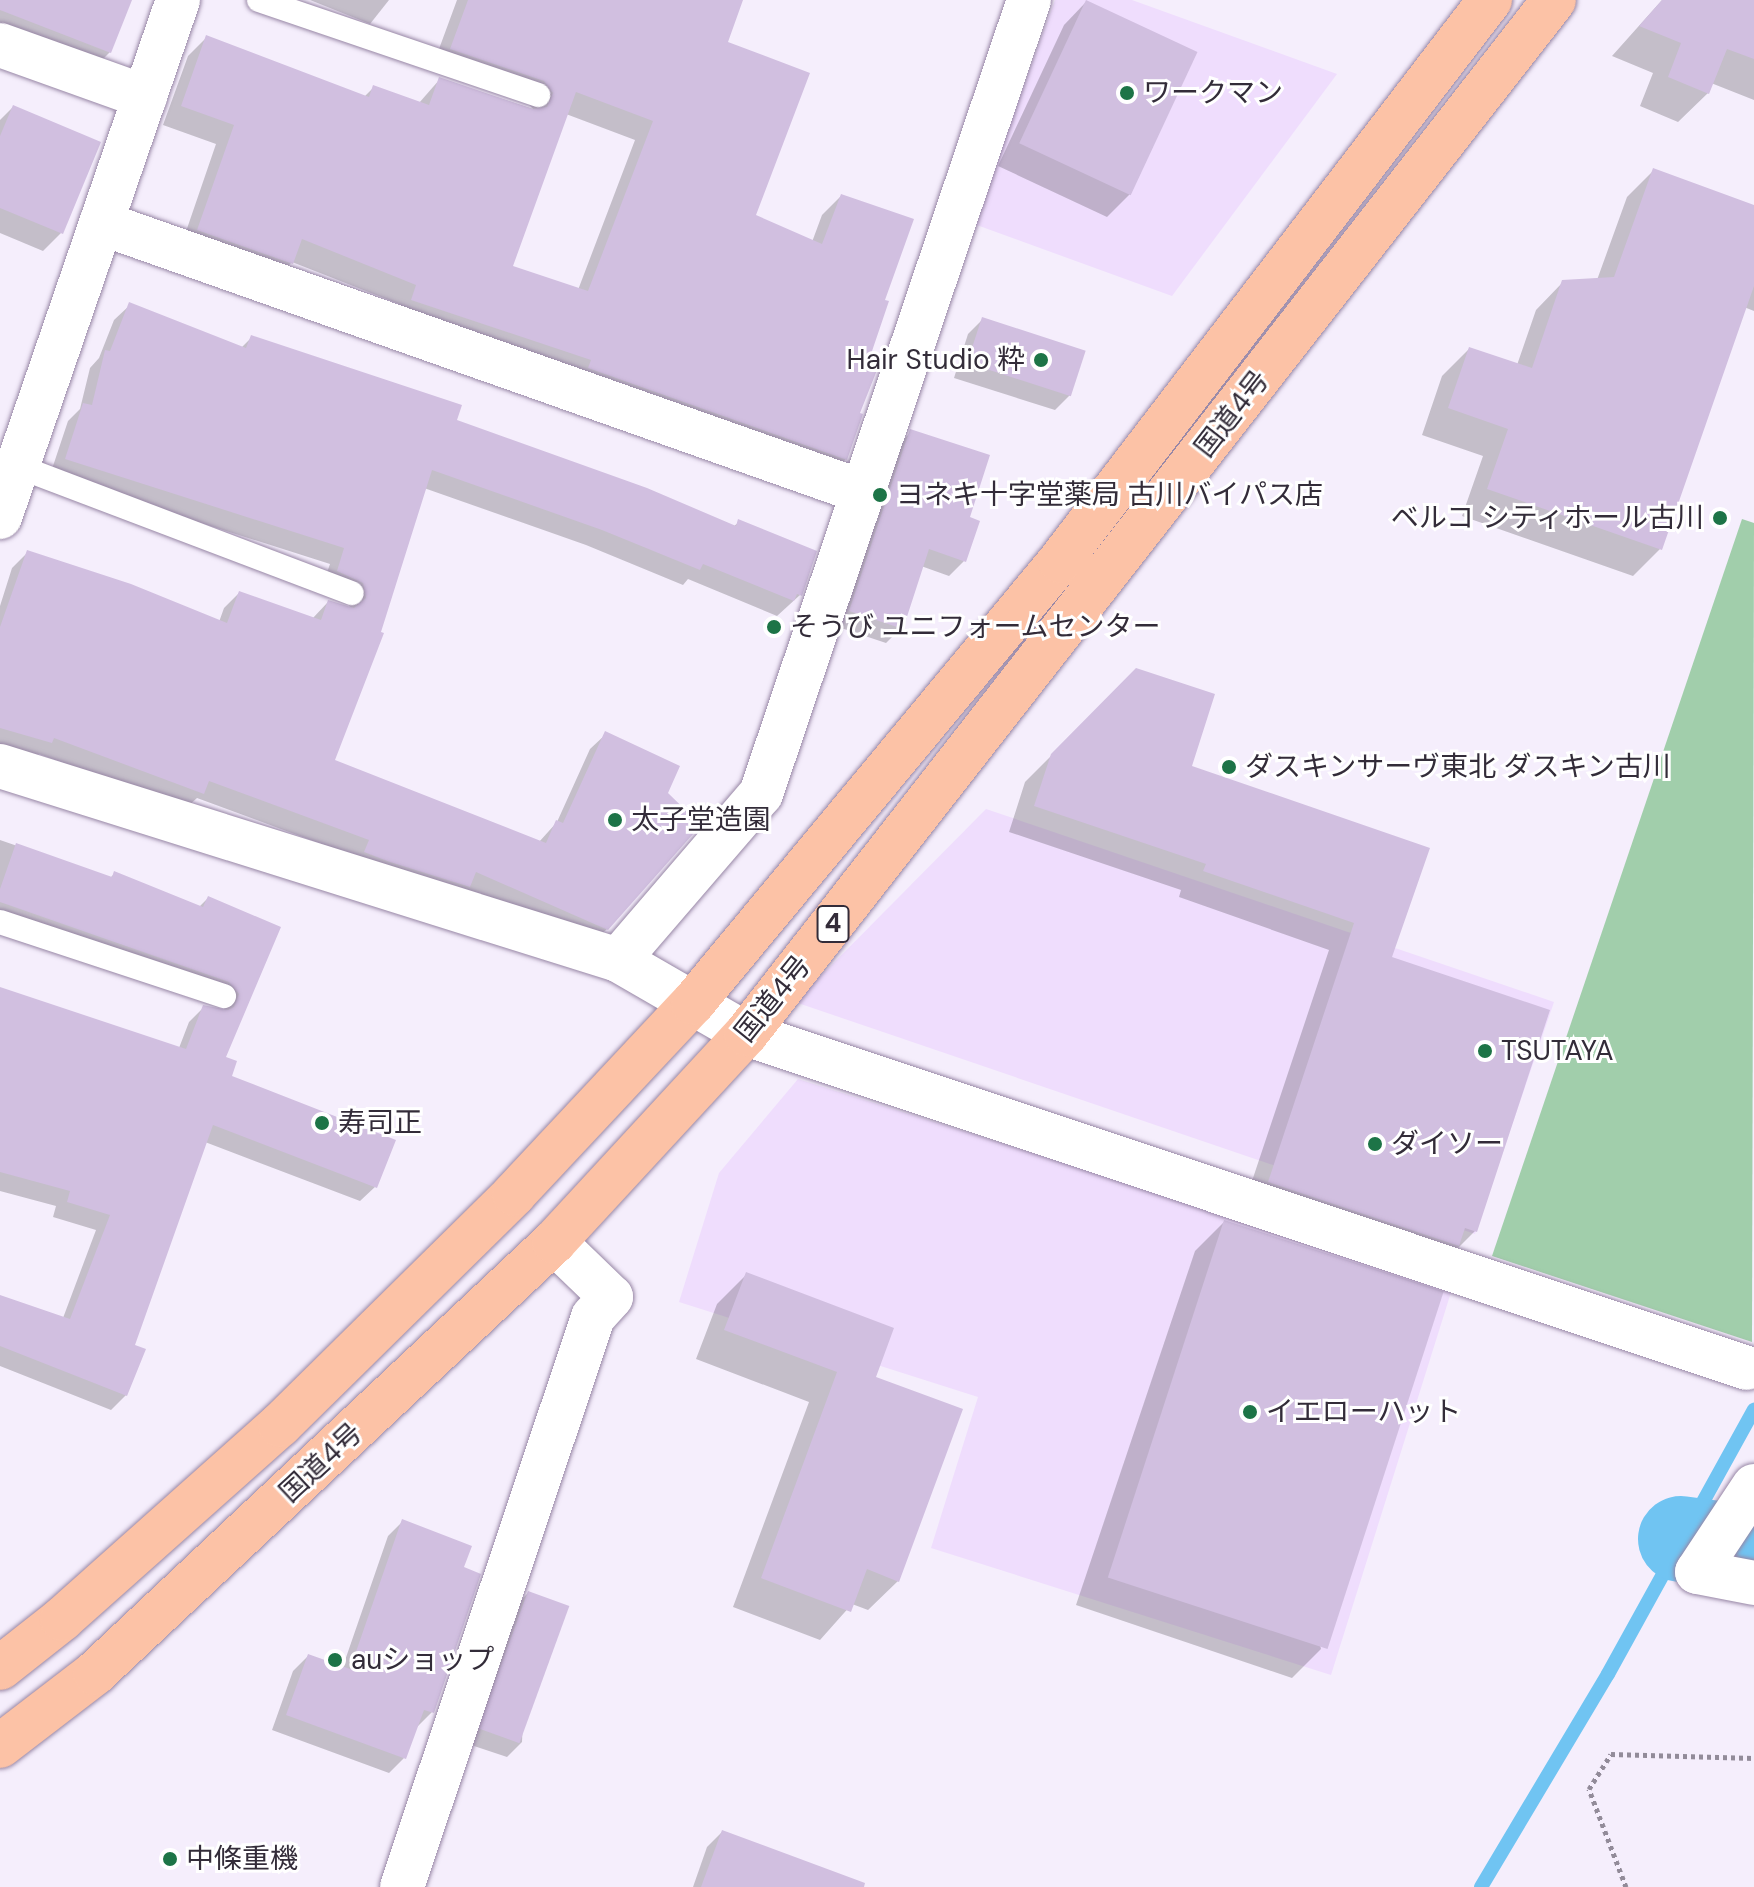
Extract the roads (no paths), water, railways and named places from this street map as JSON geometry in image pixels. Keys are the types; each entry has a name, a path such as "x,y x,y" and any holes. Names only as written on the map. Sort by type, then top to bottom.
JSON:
{"highway":[{"name":"国道4号","path":"0,1668 62,1619 280,1425 514,1194 693,1003 1060,561 1490,0"},
{"name":"国道4号","path":"0,1746 95,1673 554,1242 746,1034 1554,0"}],"street":[{"path":"0,517 178,0"},
{"path":"618,960 761,794 1029,0"},
{"path":"0,45 145,97"},
{"path":"101,223 863,492"},
{"path":"0,766 618,960 746,1034 1747,1368"},
{"path":"402,1887 593,1317 611,1297 554,1242"},
{"path":"1729,1578 1754,1486"}],"lane":[{"path":"259,0 538,95"},
{"path":"17,466 352,593"},
{"path":"0,922 224,996"}],"waterway":[{"path":"1481,1887 1608,1674 1754,1410"},
{"path":"1681,1539 1754,1549"}],"place":[{"name":"ワークマン","path":"1127,93"},
{"name":"Hair Studio 粋","path":"1041,360"},
{"name":"ヨネキ十字堂薬局 古川バイパス店","path":"880,495"},
{"name":"ベルコ シティホール古川","path":"1720,518"},
{"name":"そうび ユニフォームセンター","path":"774,627"},
{"name":"ダスキンサーヴ東北 ダスキン古川","path":"1229,767"},
{"name":"太子堂造園","path":"615,820"},
{"name":"TSUTAYA","path":"1485,1051"},
{"name":"寿司正","path":"322,1123"},
{"name":"ダイソー","path":"1375,1144"},
{"name":"イエローハット","path":"1250,1412"},
{"name":"auショップ","path":"335,1660"},
{"name":"中條重機","path":"170,1859"}]}
